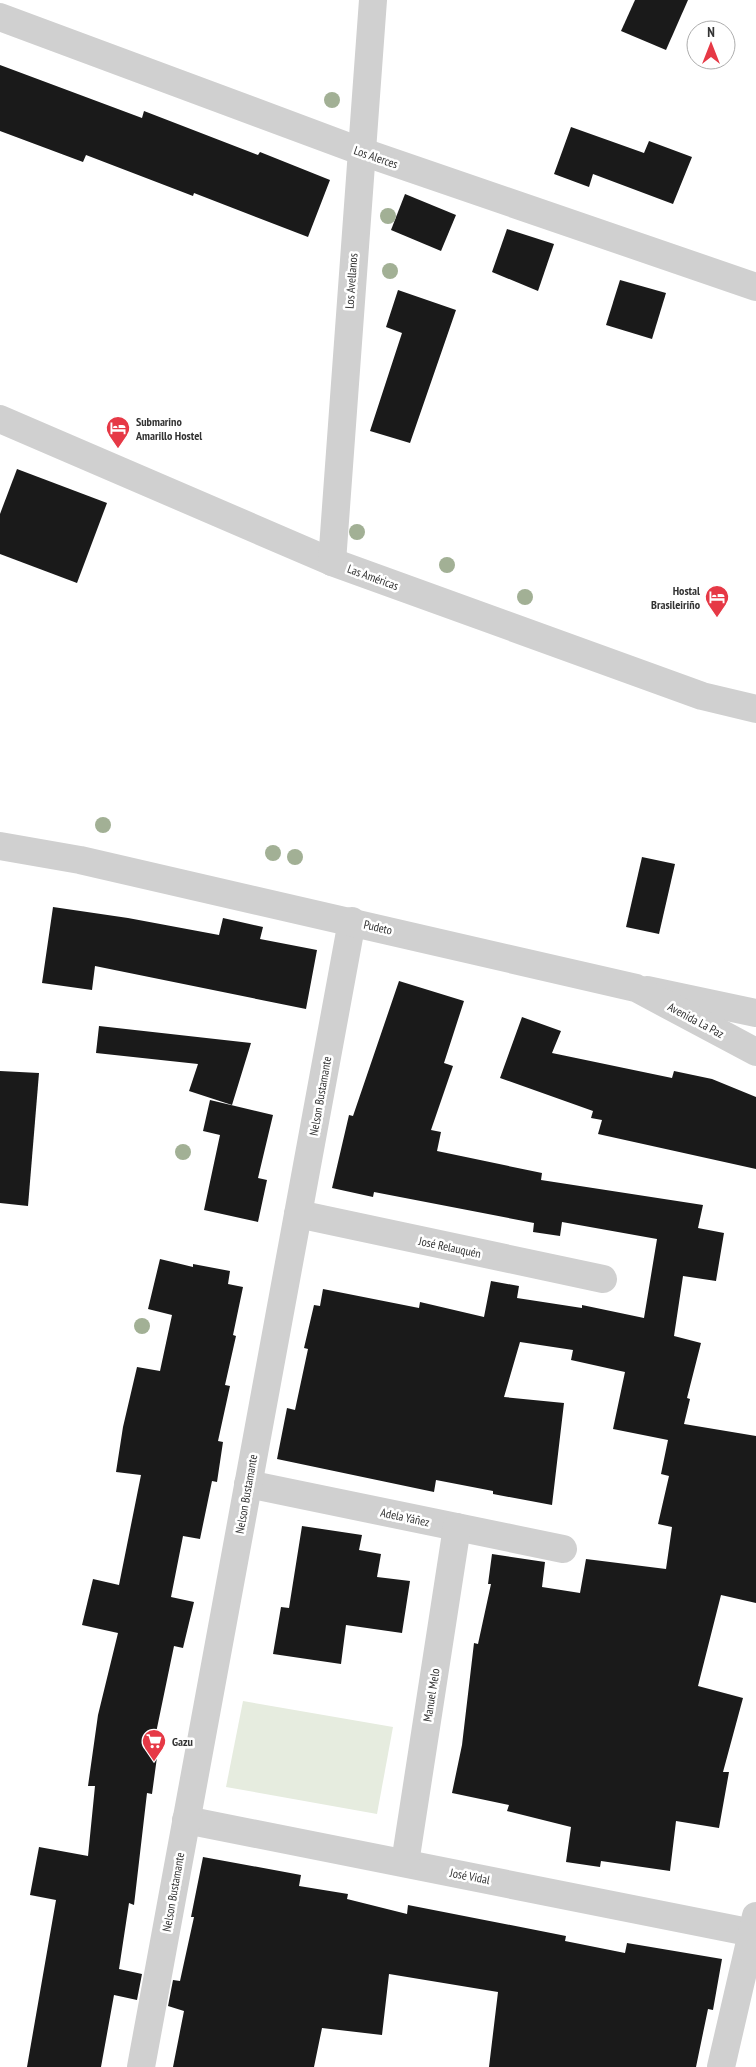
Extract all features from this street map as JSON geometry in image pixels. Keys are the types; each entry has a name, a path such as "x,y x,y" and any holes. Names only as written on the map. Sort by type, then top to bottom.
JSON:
{"street":[{"name":"Los Avellanos","path":"332,562 360,152 373,0"},
{"name":"Los Alerces","path":"0,17 360,152 756,287"},
{"name":"Las Américas","path":"0,419 332,562 702,696 756,709"},
{"name":"Pudeto","path":"0,846 80,860 352,921 636,988 756,1013"},
{"name":"Nelson Bustamante","path":"141,2067 352,921"},
{"name":"Avenida La Paz","path":"636,988 756,1052"},
{"name":"José Relauquén","path":"298,1214 603,1279"},
{"name":"Adela Yáñez","path":"248,1484 563,1549"},
{"name":"Manuel Melo","path":"405,1863 457,1527"},
{"name":"José Vidal","path":"186,1820 405,1863 755,1924"},
{"path":"721,2067 755,1924"}],"shaded area":[{"path":"243,1701 393,1727 377,1814 226,1787"}],"building":[{"path":"635,0 688,0 666,50 621,31"},
{"path":"0,65 142,118 144,111 258,155 260,152 330,180 308,237 194,193 193,196 86,155 83,162 0,131"},
{"path":"571,127 644,153 649,141 692,157 673,204 593,174 589,187 554,174"},
{"path":"405,194 456,215 441,251 391,230"},
{"path":"507,229 554,244 538,291 492,272"},
{"path":"620,280 666,293 652,339 606,325"},
{"path":"398,290 456,310 410,443 370,431 402,333 386,327"},
{"path":"17,469 107,503 77,583 0,554 0,514"},
{"path":"642,857 675,864 659,934 626,927"},
{"path":"53,907 128,918 219,935 223,918 263,927 260,939 317,950 306,1009 95,966 92,990 42,983"},
{"path":"399,981 464,1001 444,1063 453,1066 431,1130 441,1132 437,1151 542,1173 541,1180 703,1205 698,1228 724,1233 716,1281 683,1276 674,1336 701,1343 687,1398 690,1399 684,1424 756,1436 756,1603 721,1595 698,1686 743,1698 723,1772 729,1772 719,1828 676,1821 670,1871 601,1861 600,1867 566,1862 571,1827 507,1811 509,1805 452,1793 462,1745 474,1643 478,1644 491,1584 488,1584 492,1554 545,1562 542,1587 580,1593 586,1559 666,1569 672,1527 658,1524 669,1476 661,1474 668,1440 613,1429 625,1372 571,1360 573,1350 520,1342 504,1397 564,1403 552,1505 493,1494 493,1491 436,1480 434,1492 277,1459 287,1408 295,1410 308,1349 304,1348 314,1305 320,1306 323,1289 419,1308 420,1302 484,1317 491,1281 519,1286 517,1298 582,1308 582,1305 644,1318 657,1239 562,1222 560,1236 533,1232 534,1223 374,1192 373,1197 332,1188 349,1115 353,1116"},
{"path":"522,1017 561,1031 552,1053 672,1078 674,1071 712,1079 756,1097 756,1169 598,1134 602,1120 591,1118 593,1111 500,1078"},
{"path":"99,1026 251,1043 232,1105 189,1091 198,1064 96,1053"},
{"path":"0,1071 39,1073 28,1206 0,1203"},
{"path":"210,1100 273,1115 258,1178 267,1180 258,1222 204,1210 220,1135 203,1131"},
{"path":"160,1259 193,1267 193,1264 230,1271 228,1284 243,1287 233,1335 236,1336 225,1385 230,1386 218,1441 223,1442 217,1482 212,1481 200,1539 183,1536 171,1597 194,1602 183,1648 174,1646 151,1757 157,1757 152,1794 147,1793 134,1905 129,1903 119,1969 142,1974 137,2000 114,1995 101,2067 27,2067 56,1900 30,1895 39,1847 88,1856 95,1786 88,1786 98,1715 118,1633 82,1625 93,1579 119,1585 141,1475 116,1472 123,1427 137,1367 160,1371 172,1315 148,1309"},
{"path":"302,1526 362,1535 359,1550 381,1554 377,1577 410,1581 402,1633 346,1625 341,1664 273,1654 281,1607 289,1608"},
{"path":"203,1857 301,1875 299,1886 348,1894 347,1899 407,1914 408,1905 566,1936 565,1941 625,1953 627,1943 722,1959 713,2010 708,2009 696,2067 489,2067 498,1992 389,1974 382,2035 322,2028 314,2067 173,2067 184,2011 168,2006 173,1980 180,1981 194,1917 191,1917"}],"place":[{"name":"Submarino Amarillo Hostel","path":"118,449"},
{"name":"Hostal Brasileiriño","path":"717,618"},
{"name":"Gazu","path":"154,1762"}]}
